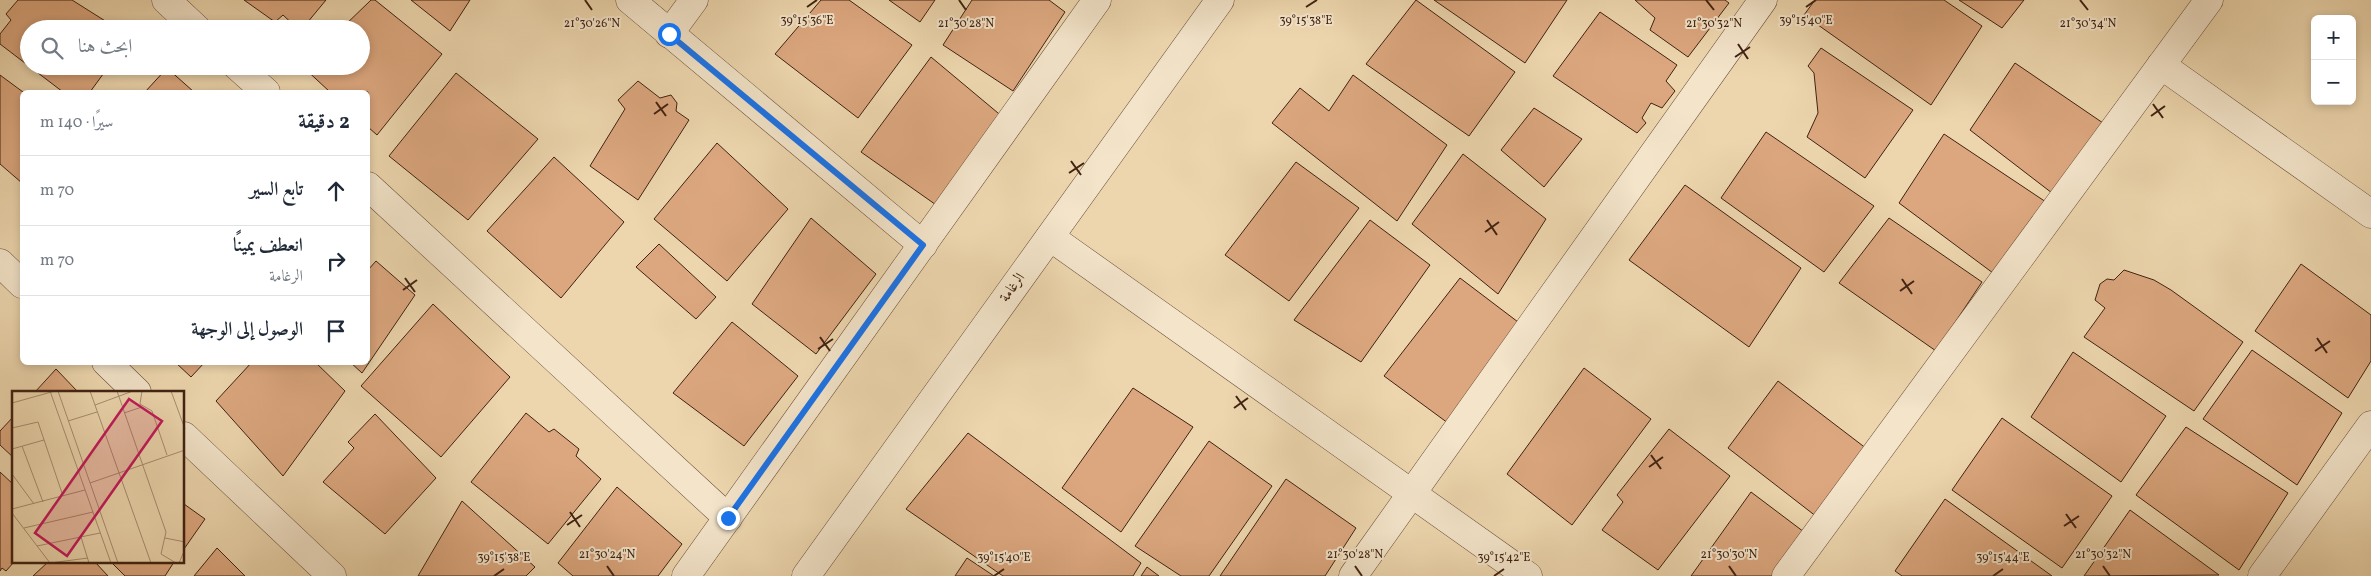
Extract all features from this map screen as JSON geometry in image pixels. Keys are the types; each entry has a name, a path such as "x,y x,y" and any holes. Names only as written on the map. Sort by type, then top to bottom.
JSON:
{"street":[{"path":"166,0 187,20"},
{"path":"630,0 923,245"},
{"path":"669,34 694,0"},
{"path":"686,576 1097,0"},
{"name":"الرغامة","path":"806,576 1220,0"},
{"path":"1353,576 1764,0"},
{"path":"1786,576 2209,0"},
{"path":"2161,66 2371,214"},
{"path":"248,75 264,90"},
{"path":"370,188 728,518"},
{"path":"1050,237 1528,576"},
{"path":"0,263 20,282"},
{"path":"109,365 136,391"},
{"path":"2262,576 2371,425"},
{"path":"185,437 332,576"}],"building":[{"path":"18,0 72,0 104,20 20,20 20,59 0,44 0,34 11,20 6,14"},
{"path":"244,0 326,0 309,20 288,20 283,15 277,20 272,20"},
{"path":"371,0 375,0 442,54 377,135 370,129 370,90 328,90 312,75 370,75 370,20 350,20"},
{"path":"411,0 470,0 450,31"},
{"path":"821,0 849,0 912,45 858,118 775,54"},
{"path":"889,0 935,0 920,22"},
{"path":"972,0 1049,0 1065,12 1013,91 943,45"},
{"path":"1416,0 1515,72 1469,136 1366,64"},
{"path":"1434,0 1567,0 1525,63"},
{"path":"1635,0 1725,0 1729,3 1688,57 1650,30 1655,18"},
{"path":"1815,0 1944,0 1982,26 1931,105 1804,15"},
{"path":"1959,0 2024,0 2002,28"},
{"path":"1600,12 1677,65 1666,81 1675,91 1662,108 1651,103 1642,118 1646,123 1637,133 1553,76"},
{"path":"1821,48 1913,110 1865,178 1807,137 1818,113 1814,73 1808,66"},
{"path":"931,57 1004,118 939,207 861,152"},
{"path":"2015,63 2103,123 2052,193 1970,130"},
{"path":"456,73 538,139 468,220 389,156"},
{"path":"0,75 20,90 20,181 0,164"},
{"path":"41,75 102,75 91,90 60,90"},
{"path":"161,75 175,75 192,90 147,90"},
{"path":"1353,75 1447,145 1397,221 1272,123 1300,88 1329,111"},
{"path":"638,81 660,98 671,95 677,103 676,111 689,120 638,200 590,166 625,109 618,100"},
{"path":"1534,108 1582,139 1544,187 1501,150"},
{"path":"1766,132 1874,206 1824,272 1721,198"},
{"path":"1944,134 2049,204 1997,276 1899,203"},
{"path":"717,143 788,209 727,281 654,219"},
{"path":"1463,154 1546,219 1498,294 1412,224"},
{"path":"554,157 624,222 561,298 487,231"},
{"path":"1296,162 1359,208 1289,301 1225,255"},
{"path":"1685,185 1801,268 1749,347 1629,260"},
{"path":"811,218 876,274 816,354 752,304"},
{"path":"1889,218 1982,282 1936,351 1839,283"},
{"path":"1370,220 1430,265 1361,362 1294,320"},
{"path":"659,244 716,297 696,319 636,267"},
{"path":"376,261 415,295 370,361 370,268"},
{"path":"2301,264 2371,315 2371,361 2348,398 2255,331"},
{"path":"2124,270 2154,280 2171,290 2243,342 2194,411 2084,337 2105,308 2095,300 2100,284 2107,279 2114,280"},
{"path":"1460,278 1522,325 1452,426 1384,376"},
{"path":"433,304 510,377 441,457 361,386"},
{"path":"732,322 798,376 744,446 673,393"},
{"path":"2252,350 2342,413 2297,485 2203,419"},
{"path":"2073,352 2166,416 2121,482 2031,417"},
{"path":"178,365 202,365 191,377"},
{"path":"249,365 318,365 345,391 283,476 216,401"},
{"path":"353,365 367,365 362,373"},
{"path":"1584,368 1651,419 1572,525 1507,474"},
{"path":"56,369 77,391 36,391"},
{"path":"1778,381 1867,449 1817,517 1728,448"},
{"path":"1133,388 1193,427 1121,532 1062,488"},
{"path":"526,413 549,432 554,429 579,449 576,456 601,479 548,544 471,482"},
{"path":"375,414 436,478 385,534 323,482 354,448 348,442"},
{"path":"12,418 12,456 0,445 0,431"},
{"path":"2002,418 2112,496 2062,568 1952,490"},
{"path":"2186,427 2288,493 2239,570 2136,495"},
{"path":"1669,429 1730,476 1658,570 1602,530 1623,502 1617,495"},
{"path":"968,433 1141,563 1133,576 1003,576 906,509"},
{"path":"1209,441 1272,486 1209,576 1181,576 1135,546"},
{"path":"0,472 12,483 12,564 6,571 2,568 0,571"},
{"path":"1286,479 1356,528 1325,576 1220,576"},
{"path":"617,487 682,544 658,576 573,576 558,563"},
{"path":"1751,492 1808,535 1778,576 1691,576"},
{"path":"1945,499 2052,576 1902,576 1895,571"},
{"path":"462,501 535,567 526,576 418,576"},
{"path":"185,505 205,519 185,548"},
{"path":"2130,510 2219,575 2084,576"},
{"path":"217,548 245,576 194,576"},
{"path":"967,558 994,576 955,576"},
{"path":"46,564 97,564 108,576 33,576"},
{"path":"113,564 173,564 165,576 125,576"},
{"path":"1147,567 1159,576 1141,576"}],"route":[{"path":"669,34 923,245 728,518"}]}
